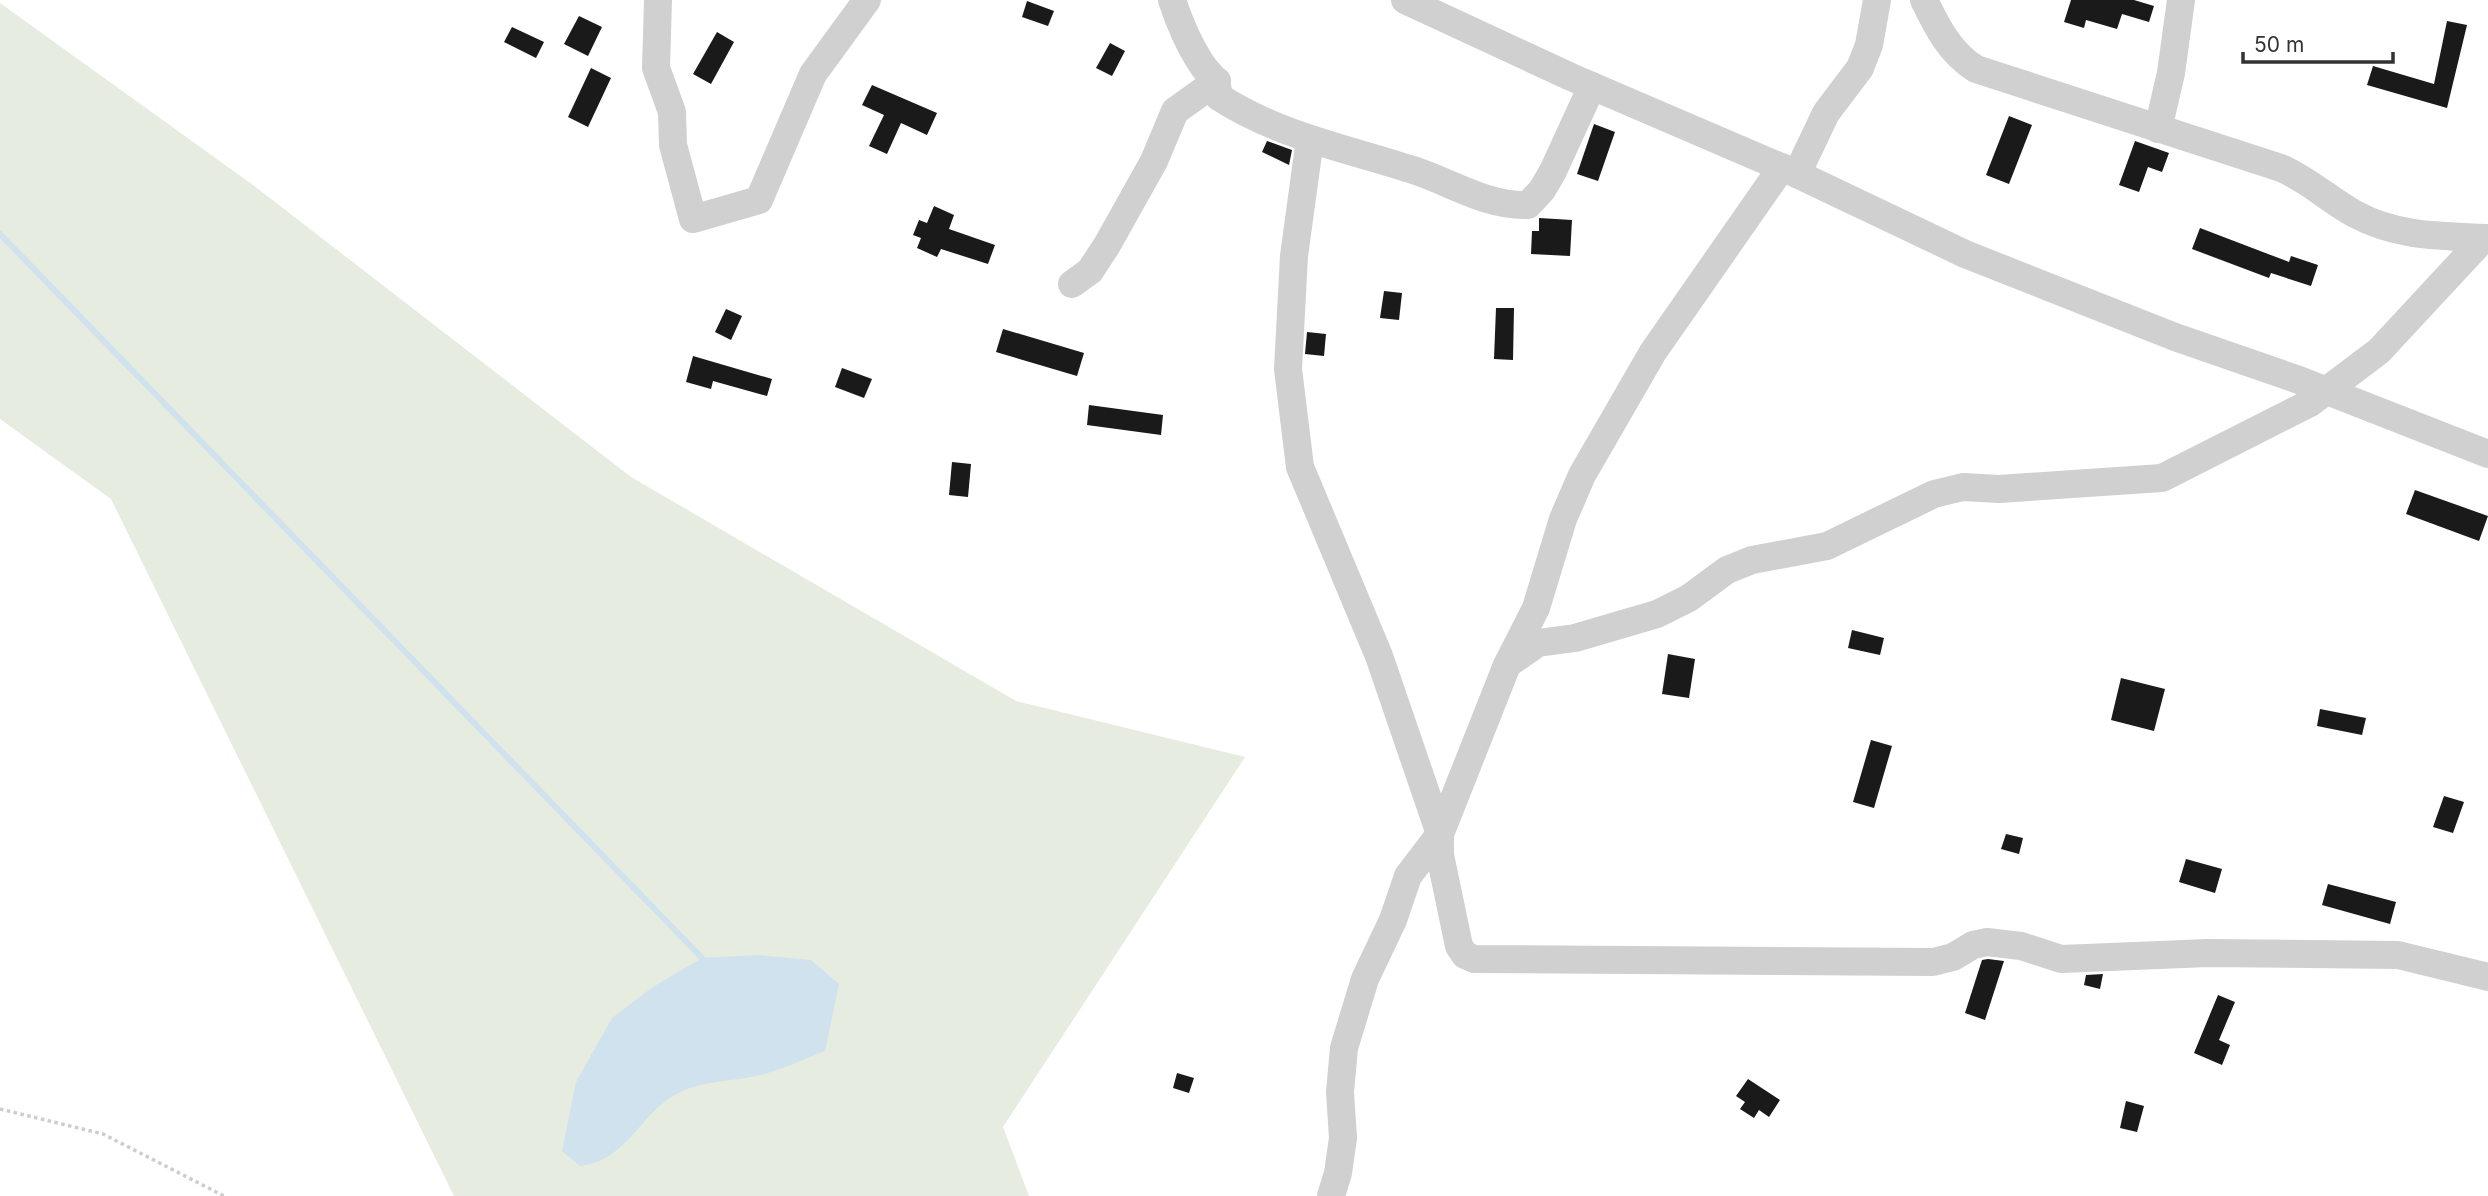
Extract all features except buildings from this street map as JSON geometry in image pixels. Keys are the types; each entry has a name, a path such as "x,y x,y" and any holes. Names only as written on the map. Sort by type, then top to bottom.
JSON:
{"street":[{"path":"658,0 656,68 672,112 673,145 693,219 759,201 813,74 867,0"},
{"path":"1172,0 1182,28 1200,63 1217,81 1219,97 1247,115 1310,139 1417,171 1509,206 1528,205 1542,190 1592,86"},
{"path":"1405,0 1592,86 1790,170 1965,254 2175,337 2488,454"},
{"path":"1331,1196 1338,1173 1343,1138 1340,1093 1344,1048 1365,979 1393,920 1408,876 1440,834 1507,665 1536,608 1563,519 1581,475 1653,352 1790,170 1826,113 1860,68 1869,45 1877,0"},
{"path":"1924,0 1950,45 1964,62 1976,69 2304,178 2354,214 2381,226 2412,235 2486,238"},
{"path":"2158,129 2171,73 2181,0"},
{"path":"1072,284 1090,271 1107,245 1154,161 1175,111 1217,81"},
{"path":"1310,139 1294,256 1288,369 1300,467 1379,656 1440,834 1440,855 1459,946 1465,955 1474,959 1933,962 1953,957 1973,945 1987,942 2021,946 2062,959 2208,953 2398,955 2488,977"},
{"path":"1507,665 1518,654 1538,643 1575,638 1657,614 1689,598 1727,570 1752,560 1827,546 1934,494 1963,487 2000,488 2162,478 2310,403 2326,392 2399,331 2486,238"}],"path":[{"path":"0,1109 103,1134 223,1196"}],"shaded area":[{"path":"0,3 253,185 631,477 1016,701 1245,757 1003,1127 1029,1196 454,1196 111,499 0,419"}],"water":[{"path":"758,955 811,960 839,984 825,1051 768,1073 701,1085 678,1093 656,1109 619,1149 595,1162 580,1166 562,1151 576,1082 612,1018 653,987 702,958"}],"waterway":[{"path":"0,234 702,958"}]}
